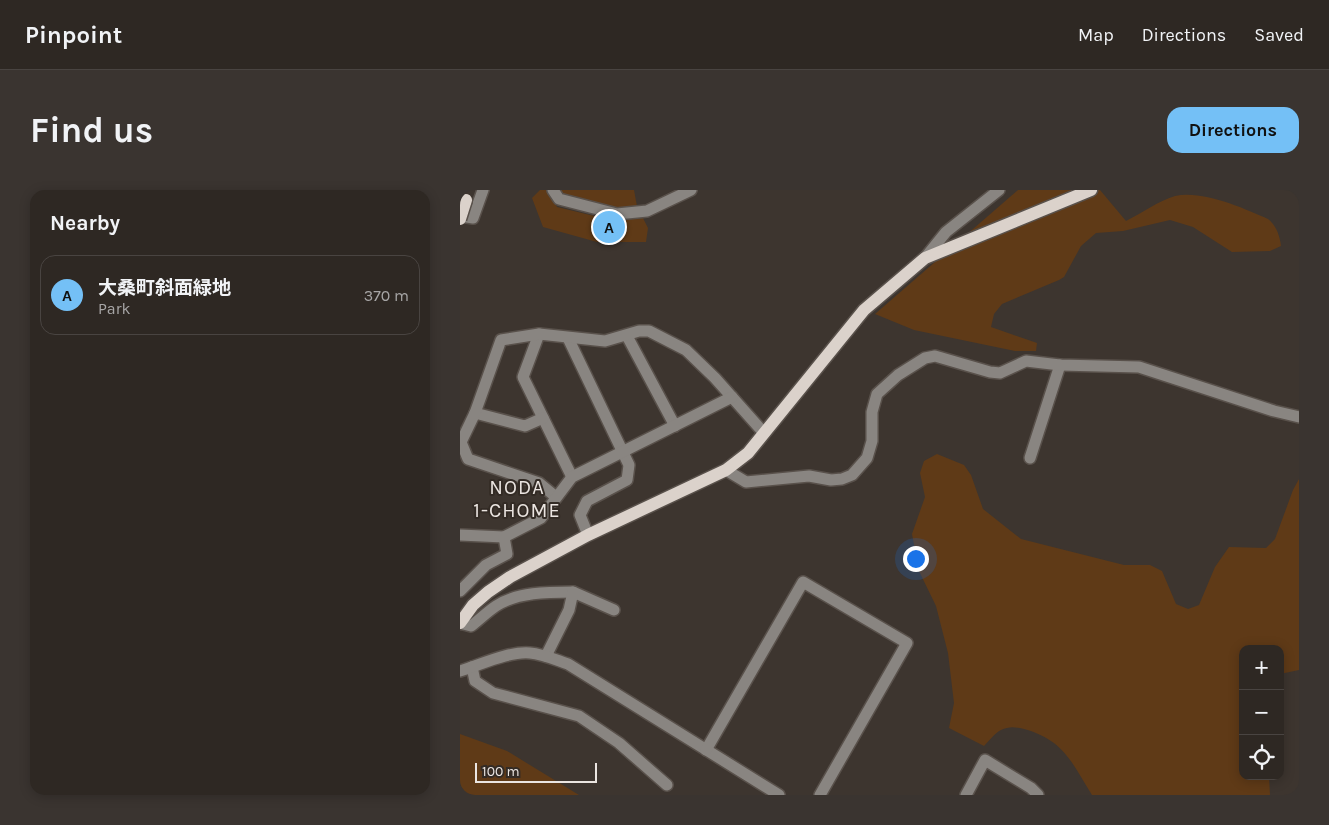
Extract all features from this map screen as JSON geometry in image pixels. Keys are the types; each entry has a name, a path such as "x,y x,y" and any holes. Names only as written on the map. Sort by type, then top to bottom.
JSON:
{"main road":[{"path":"460,623 473,605 510,577 588,535 726,470 748,453 864,310 925,258 1091,190"},
{"path":"460,218 467,195"}],"street":[{"path":"460,218 473,218 483,190"},
{"path":"553,190 559,199 617,214 647,211 691,190"},
{"path":"925,258 946,232 998,190"},
{"path":"556,498 539,483 468,459 461,442 474,413 501,340 539,334 604,341 627,336 639,331 649,331 686,350 764,433"},
{"path":"539,334 523,377 572,477"},
{"path":"627,336 675,426"},
{"path":"568,338 629,465 627,480 587,501 580,514 588,535"},
{"path":"726,470 746,482 809,476 831,480 842,479 852,475 867,458 872,441 872,412 877,394 898,375 924,358 935,356 990,372 1000,373 1026,362 1139,367 1274,411 1299,417"},
{"path":"1030,458 1060,365"},
{"path":"460,535 504,537 541,518 572,477 624,453 732,397"},
{"path":"474,413 525,426 543,418"},
{"path":"460,590 486,565 507,554 504,537"},
{"path":"706,750 803,582 907,643 820,795"},
{"path":"460,623 471,626 496,606 516,597 551,592 572,592 614,610"},
{"path":"546,656 569,610 572,592"},
{"path":"460,671 508,656 528,653 546,656 568,664 779,795"},
{"path":"472,667 475,681 492,693 579,716 619,743 667,785"},
{"path":"966,795 986,760 1031,788 1038,795"}],"shaded area":[{"path":"540,190 548,190 557,207 615,221 643,218 648,228 646,242 597,242 543,227 532,198"},
{"path":"558,190 634,190 638,212 565,201"},
{"path":"1018,190 1100,190 1126,221 1156,204 1175,196 1186,195 1210,198 1235,205 1268,219 1277,231 1281,246 1270,251 1232,252 1193,227 1170,220 1123,231 1096,233 1081,246 1064,277 1002,304 994,314 991,327 1037,343 1036,351 1015,351 914,330 875,314"},
{"path":"937,454 964,465 971,475 983,509 1021,539 1124,565 1150,565 1162,571 1176,604 1188,609 1199,605 1215,567 1229,547 1266,548 1275,539 1299,479 1299,670 1284,673 1284,645 1239,645 1239,780 1269,780 1270,795 1092,795 1066,754 1049,739 1024,729 1012,727 1001,730 984,746 949,728 954,703 948,653 936,606 919,571 912,534 925,497 920,473 924,461"},
{"path":"460,734 507,751 579,795 460,795"}],"place":[{"name":"大桑町斜面緑地","path":"609,227"}],"district":[{"name":"NODA 1-CHOME","path":"517,498"}]}
